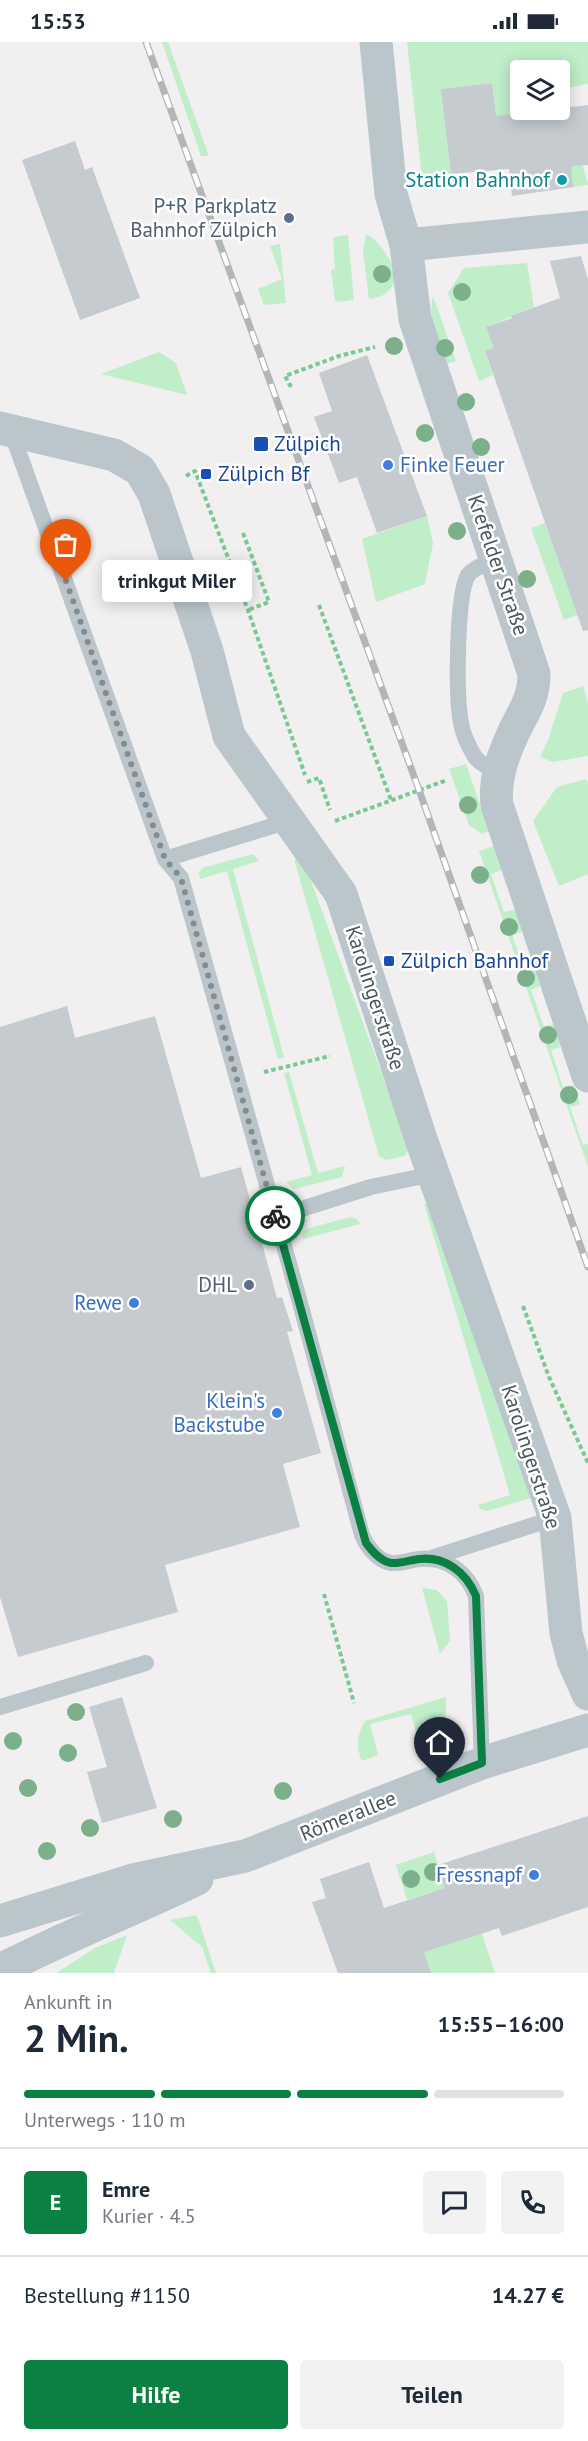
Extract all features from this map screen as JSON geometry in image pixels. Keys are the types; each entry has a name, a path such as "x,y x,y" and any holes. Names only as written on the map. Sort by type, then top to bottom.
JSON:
{"street":[{"name":"Krefelder Straße","path":"376,42 391,194 406,245 415,319 529,654 534,685 533,698 512,736 498,773 495,788 496,805 588,1076"},
{"path":"406,245 588,227"},
{"name":"Karolingerstraße","path":"6,430 114,455 140,470 154,494 207,651 229,736 274,824 341,894 433,1174 555,1518 566,1633 573,1660 588,1694"},
{"name":"Römerallee","path":"0,1970 76,1932 142,1906 245,1856 482,1763 588,1730"},
{"name":"Römerallee","path":"0,1921 133,1880 245,1856"}],"lane":[{"path":"6,430 165,859 181,878 362,1535 372,1551 390,1563 430,1558 555,1518"},
{"path":"496,559 470,573 466,581 462,597 458,690 461,724 466,739 477,760 498,773"},
{"path":"165,859 274,824"},
{"path":"276,1217 370,1187 433,1174"},
{"path":"430,1558 448,1564 463,1573 476,1596 482,1763"},
{"path":"0,1707 146,1663"}],"path":[{"path":"291,387 285,376 339,356 375,347"},
{"path":"243,532 269,602 248,610"},
{"path":"319,605 391,800"},
{"path":"307,782 319,778 334,821 447,780"},
{"path":"237,1079 330,1056"},
{"path":"324,1594 354,1703"}],"green space":[{"path":"162,42 168,42 209,156 201,156"},
{"path":"407,42 588,42 588,84 570,87 570,60 510,60 510,120 570,119 588,185 553,190 496,116 492,83 442,89 451,174 422,177"},
{"path":"366,234 385,252 397,277 386,293 369,299 363,251"},
{"path":"348,235 354,300 338,302 335,300 331,270 335,268 333,237"},
{"path":"280,244 286,303 264,305 258,289 282,279 270,246"},
{"path":"527,263 534,307 487,327 494,348 485,352 493,375 479,381 448,293 464,268"},
{"path":"433,296 456,361 445,364 432,322"},
{"path":"159,352 176,363 187,395 101,374"},
{"path":"427,516 433,543 425,584 376,602 362,539"},
{"path":"545,523 578,615 564,620 531,528"},
{"path":"583,686 588,704 588,756 553,762 540,757 563,693"},
{"path":"466,764 489,831 482,834 469,825 449,769"},
{"path":"586,779 588,784 588,874 559,886 533,821 557,787"},
{"path":"494,846 502,870 491,874 504,912 516,909 522,932 512,935 526,973 535,970 540,986 531,990 544,1027 554,1024 560,1047 551,1050 563,1087 574,1085 580,1104 570,1107 583,1145 588,1144 588,1167 479,851"},
{"path":"253,854 259,861 233,869 284,1057 278,1059 227,871 200,879 199,873 202,868"},
{"path":"294,859 304,862 409,1148 405,1156 386,1160 379,1156"},
{"path":"289,1072 318,1173 345,1166 342,1177 294,1189 286,1182 312,1175 284,1073"},
{"path":"424,1204 429,1204 532,1497 487,1511 480,1509 478,1505 510,1495"},
{"path":"350,1217 357,1219 360,1224 303,1239 306,1229"},
{"path":"422,1588 437,1590 447,1601 450,1641 440,1654"},
{"path":"446,1697 444,1720 437,1735 419,1742 411,1714 370,1724 378,1755 362,1761 358,1741 365,1721"},
{"path":"434,1852 443,1880 465,1883 495,1973 417,1973 429,1969 424,1952 449,1887 407,1900 396,1865"},
{"path":"197,1915 216,1973 211,1973 202,1947 170,1920"},
{"path":"127,1935 114,1973 56,1973 95,1948"}],"building":[{"path":"492,83 496,116 510,114 510,120 570,120 570,107 588,105 588,165 571,166 573,187 512,196 509,169 451,174 441,89"},
{"path":"75,141 85,170 92,167 140,298 80,320 22,160"},
{"path":"581,256 588,279 588,630 583,631 485,351 494,348 486,327 560,298 550,261"},
{"path":"367,355 427,516 377,533 357,477 339,483 314,417 332,411 319,373"},
{"name":"Rewe","path":"67,1006 75,1038 155,1016 201,1178 241,1167 277,1298 282,1297 293,1331 287,1332 321,1453 283,1464 300,1527 165,1565 178,1612 18,1657 0,1597 0,1027"},
{"path":"122,1697 157,1808 102,1823 87,1772 107,1767 89,1707"},
{"path":"588,1816 588,1907 502,1936 499,1928 424,1952 431,1973 338,1973 312,1902 326,1898 320,1879 369,1862 384,1908 445,1888 438,1865"}],"railway":[{"path":"146,42 419,790 588,1267"}],"way so far":[{"path":"66,581 165,859 181,878 275,1216"}],"place":[{"name":"Station Bahnhof","path":"562,180"},
{"name":"P+R Parkplatz Bahnhof Zülpich","path":"289,218"},
{"name":"Zülpich","path":"261,444"},
{"name":"Finke Feuer","path":"388,465"},
{"name":"Zülpich Bf","path":"206,474"},
{"name":"trinkgut Miler","path":"66,581"},
{"name":"Zülpich Bahnhof","path":"389,961"},
{"name":"DHL","path":"249,1285"},
{"name":"Rewe","path":"134,1303"},
{"name":"Klein's Backstube","path":"277,1413"},
{"name":"Fressnapf","path":"534,1875"}],"route":[{"path":"275,1216 366,1543 372,1551 390,1563 430,1558 448,1564 463,1573 476,1596 482,1763 440,1779"}]}
